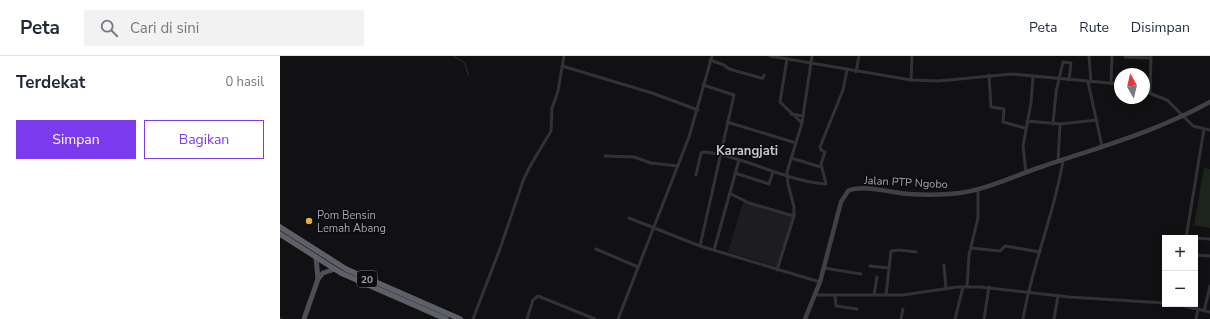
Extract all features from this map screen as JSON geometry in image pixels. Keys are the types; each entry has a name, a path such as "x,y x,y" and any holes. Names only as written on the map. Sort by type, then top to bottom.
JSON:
{"highway":[{"name":"20","path":"280,227 346,270 460,319"},
{"name":"20","path":"280,234 335,269 384,293 446,319"}],"main road":[{"name":"Jalan PTP Ngobo","path":"805,319 820,282 839,207 843,197 848,191 864,189 909,194 939,194 978,190 1061,162 1182,116 1210,102"},
{"path":"316,258 318,279"},
{"path":"304,319 318,279 323,273 335,269"}],"street":[{"path":"473,319 529,168 550,131 552,108 558,91 564,56"},
{"path":"770,56 810,62 856,72 911,80 938,81 1012,74 1111,84 1112,56"},
{"path":"777,270 794,216 794,207 786,177 802,124 812,56"},
{"path":"856,72 859,56"},
{"path":"911,80 912,56"},
{"path":"1089,56 1089,82 1102,146"},
{"path":"1125,57 1151,57 1150,93 1167,100 1193,126 1210,130"},
{"path":"618,319 678,166 698,110 703,85 711,58 728,69 761,78 763,78 764,75"},
{"path":"786,58 780,102 802,124"},
{"path":"1053,124 1059,79 1063,62 1071,63 1069,80"},
{"path":"562,66 652,93 698,110"},
{"path":"696,175 701,153 708,153 739,160 786,177 826,184 821,167 825,152 821,150 820,147 843,90 847,70"},
{"path":"989,75 991,107 1004,109 1003,122 1026,128"},
{"path":"1026,173 1023,146 1034,76"},
{"path":"700,246 734,94 703,85"},
{"path":"791,114 803,116"},
{"path":"1027,121 1060,124 1097,120"},
{"path":"727,122 796,143"},
{"path":"1023,319 1034,264 1040,252 1061,162 1060,124"},
{"path":"1186,235 1204,129"},
{"path":"605,156 634,157 651,163 678,166"},
{"path":"791,158 821,167"},
{"path":"714,250 731,194 739,160"},
{"path":"736,173 768,184 773,172"},
{"path":"967,287 971,248 977,225 978,190"},
{"path":"731,194 749,203 794,216"},
{"path":"629,218 700,246 820,282"},
{"path":"1198,238 1210,239"},
{"path":"971,248 1000,251 1005,246 1040,252"},
{"path":"596,249 638,267"},
{"path":"886,295 891,254 893,250 916,252"},
{"path":"1198,255 1210,256"},
{"path":"944,265 946,289"},
{"path":"870,266 890,268"},
{"path":"824,268 861,274"},
{"path":"874,295 877,277"},
{"path":"1204,311 1210,286"},
{"path":"955,319 963,287"},
{"path":"816,295 886,295 920,293 963,287 989,287 1058,296 1162,303"},
{"path":"984,319 989,287"},
{"path":"526,319 533,300 538,296 595,319"},
{"path":"836,296 836,306 857,309"},
{"path":"1054,319 1058,296"},
{"path":"1189,307 1210,312"},
{"path":"901,319 903,309"},
{"path":"1196,319 1198,309"}],"shaded area":[{"path":"1204,168 1210,169 1210,228 1194,225"},
{"path":"743,202 793,216 777,267 728,252"}],"waterway":[{"path":"453,56 465,63 468,75"}],"place":[{"name":"Pom Bensin Lemah Abang","path":"309,221"}],"district":[{"name":"Karangjati","path":"747,150"}]}
